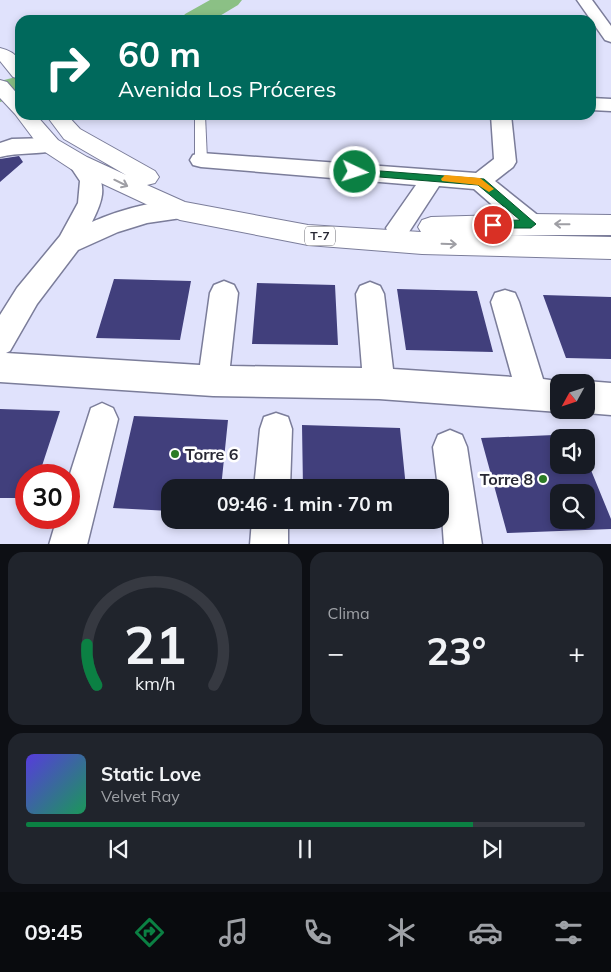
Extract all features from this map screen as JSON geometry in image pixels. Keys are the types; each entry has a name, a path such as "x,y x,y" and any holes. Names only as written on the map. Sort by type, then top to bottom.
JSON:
{"highway":[{"path":"0,86 15,103"},
{"name":"T-7","path":"31,120 57,140 79,163 180,211 308,235 422,243 611,248"},
{"name":"T-7","path":"56,120 57,140"},
{"name":"T-7","path":"57,140 179,196 259,216 346,228 531,224 611,225"}],"street":[{"path":"584,0 605,22 611,37"},
{"path":"596,104 611,104"},
{"path":"480,181 489,172 505,162 501,120"},
{"path":"0,150 12,146 57,140"},
{"path":"201,160 480,181 531,224"},
{"path":"0,341 27,296 69,242 90,203 91,180 79,163"},
{"path":"398,228 433,178"},
{"path":"69,242 111,224 138,216 180,211"},
{"path":"213,381 224,293"},
{"path":"370,294 379,384"},
{"path":"0,366 213,381 379,384 546,395 505,302"},
{"path":"595,398 611,399"},
{"path":"68,544 102,419"},
{"path":"273,479 276,429"},
{"path":"450,447 463,544"},
{"path":"269,544 270,529"}],"lane":[{"path":"200,120 201,160"}],"building":[{"path":"19,156 23,162 0,182 0,159"},
{"path":"114,279 191,281 180,340 96,338"},
{"path":"257,283 335,285 338,345 252,344"},
{"path":"397,289 477,291 493,352 406,350"},
{"path":"543,295 611,297 611,359 566,358"},
{"path":"0,409 60,411 43,464 15,464 15,498 0,498"},
{"name":"Torre 6","path":"134,416 228,420 222,479 161,479 161,511 113,508"},
{"path":"302,425 400,428 405,479 303,479"},
{"name":"Torre 8","path":"550,435 550,474 593,474 611,519 611,529 507,533 481,438"}],"waterway":[{"path":"203,15 229,0"},
{"path":"0,92 15,87"}],"slow traffic":[{"path":"445,179 480,181 489,189"}],"place":[{"name":"Torre 6","path":"175,454"},
{"name":"Torre 8","path":"543,479"}],"route":[{"path":"355,172 480,181 531,224 493,225"}]}
